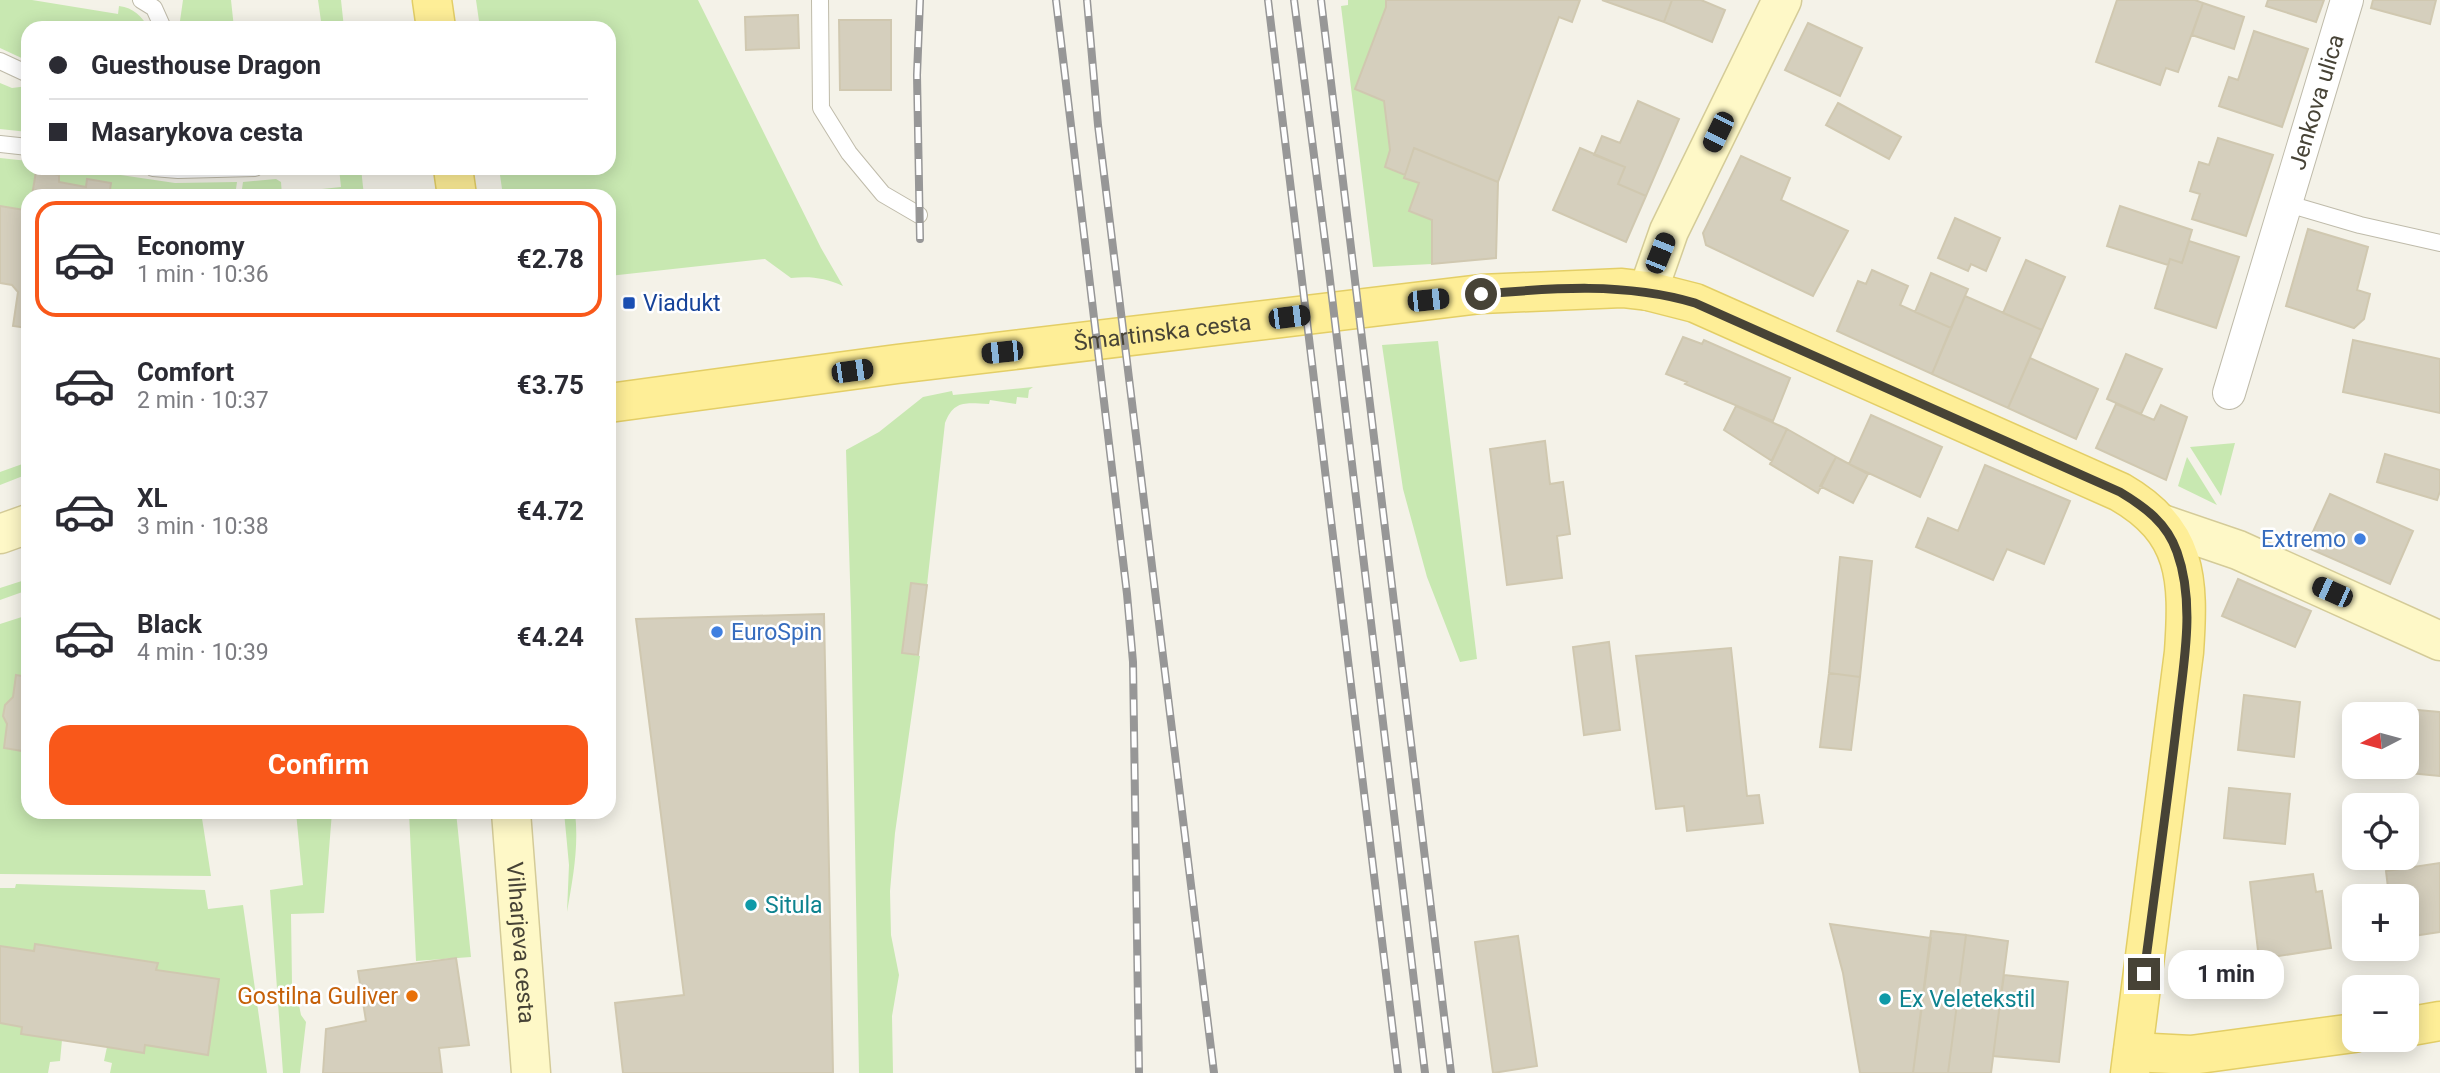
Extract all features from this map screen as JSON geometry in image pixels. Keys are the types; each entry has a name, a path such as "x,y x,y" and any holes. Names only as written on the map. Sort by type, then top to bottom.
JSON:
{"main road":[{"path":"432,0 435,21"},
{"path":"1648,291 1669,231 1782,0"},
{"name":"Šmartinska cesta","path":"616,402 897,364 1428,300 1513,291 1622,288 1648,291 1695,303 2035,453 2120,492 2162,524 2238,550 2440,641"},
{"path":"2162,524 2177,551 2182,572 2186,595 2186,633 2132,1063 2342,1035"},
{"path":"0,534 21,526"},
{"name":"Vilharjeva cesta","path":"512,819 531,1073"},
{"path":"2419,1025 2440,1021"}],"street":[{"name":"Jenkova ulica","path":"2229,393 2347,0"}],"lane":[{"path":"141,0 154,8 160,21"},
{"path":"820,0 821,108 849,153 883,194 919,215"},
{"path":"0,61 21,71"},
{"path":"0,144 21,146"},
{"path":"2286,203 2360,225 2440,243"}],"green space":[{"path":"0,0 32,0 118,14 119,6 137,13 144,21 21,21 21,58 0,48"},
{"path":"183,0 231,0 233,21 180,21"},
{"path":"318,0 341,0 343,21 321,21"},
{"path":"476,0 698,0 821,248 843,286 818,278 791,278 765,259 616,275 616,189 502,189 500,175 616,175 616,21 479,21"},
{"path":"1348,0 1386,0 1384,101 1390,150 1385,166 1405,175 1404,178 1419,183 1409,211 1432,220 1432,264 1373,267 1341,6 1348,5"},
{"path":"0,83 12,88 21,87 21,131 0,129"},
{"path":"0,158 21,160 21,175 36,175 33,189 21,189 21,210 0,206"},
{"path":"43,175 121,175 175,183 237,182 236,189 110,189 111,183 87,179 86,187 59,182"},
{"path":"340,175 362,175 363,189 322,189 341,187"},
{"path":"276,179 281,182 282,189 242,189 243,182"},
{"path":"1438,341 1477,659 1460,662 1427,577 1403,489 1382,345"},
{"path":"1033,387 1029,390 1028,398 1017,397 1016,404 990,400 989,404 968,403 957,406 945,423 927,585 911,584 902,653 920,656 895,833 890,891 891,935 899,975 892,1016 893,1073 859,1073 846,450 879,432 923,397 952,391 953,395"},
{"path":"2235,443 2221,496 2190,447"},
{"path":"2187,457 2217,505 2178,486"},
{"path":"21,464 21,477 0,485 0,472"},
{"path":"21,581 21,592 0,600 0,588"},
{"path":"21,617 21,676 16,675 13,697 5,705 3,716 21,742 21,819 202,819 211,876 0,874 0,624"},
{"path":"297,819 331,819 324,913 291,914 292,984 295,985 301,1015 306,1022 300,1073 283,1073 270,890 303,885"},
{"path":"409,819 457,819 471,957 416,961"},
{"path":"565,819 576,819 575,862 567,912 569,865"},
{"path":"16,884 205,890 208,909 243,905 267,1073 110,1073 112,1063 104,1061 107,1047 144,1052 145,1045 208,1055 219,979 156,970 157,963 35,944 34,951 0,946 0,888 15,888"},
{"path":"0,1023 22,1027 21,1034 62,1040 60,1061 50,1062 48,1073 0,1073"}],"building":[{"path":"1386,0 1580,0 1572,22 1559,17 1498,182 1414,148 1405,175 1385,167 1390,150 1384,101 1355,89 1386,7"},
{"path":"1602,0 1672,0 1664,22"},
{"path":"1672,0 1701,0 1725,10 1712,42 1664,22"},
{"path":"2117,0 2195,0 2203,3 2178,72 2166,68 2160,85 2096,62"},
{"path":"2268,0 2324,0 2316,22 2266,6"},
{"path":"2373,0 2436,0 2430,24 2371,8"},
{"path":"2203,3 2244,17 2234,49 2192,35"},
{"path":"798,15 799,48 746,50 745,17"},
{"path":"839,20 891,20 891,90 840,90"},
{"path":"1808,23 1862,48 1840,96 1785,70"},
{"path":"2254,31 2308,49 2282,127 2219,106 2229,77 2238,80"},
{"path":"1638,101 1679,119 1646,196 1618,184 1625,167 1594,155 1602,136 1620,143"},
{"path":"1838,103 1901,137 1889,159 1826,125"},
{"path":"2218,138 2273,155 2246,236 2192,219 2200,194 2190,191 2199,162 2209,165"},
{"path":"1414,148 1498,182 1496,258 1432,264 1432,220 1409,211 1419,183 1404,178"},
{"path":"1580,148 1625,167 1618,184 1646,196 1626,242 1553,210"},
{"path":"1741,156 1790,178 1781,200 1848,231 1813,296 1706,245 1703,233"},
{"path":"35,175 59,175 59,182 86,187 87,179 111,183 110,189 33,189"},
{"path":"0,206 21,210 21,327 13,326 18,292 12,285 0,283"},
{"path":"2120,206 2192,230 2182,263 2170,259 2168,265 2107,246"},
{"path":"1955,218 2000,238 1986,271 1971,264 1968,271 1938,258"},
{"path":"2308,229 2368,247 2357,290 2370,294 2364,319 2354,328 2286,306"},
{"path":"2189,241 2239,257 2216,328 2155,308 2170,259 2182,263"},
{"path":"2026,260 2065,277 2042,330 2003,313"},
{"path":"1872,270 1908,286 1900,305 1951,328 1932,374 1837,331 1858,281 1866,284"},
{"path":"1931,273 1968,289 1951,328 1915,312"},
{"path":"1965,296 2042,330 2008,408 1932,374"},
{"path":"1683,337 1702,344 1704,340 1790,378 1773,421 1666,374"},
{"path":"2353,340 2440,359 2440,413 2343,392"},
{"path":"2126,354 2162,369 2141,414 2107,399"},
{"path":"2030,358 2098,389 2076,439 2008,408"},
{"path":"2116,404 2154,420 2161,405 2187,417 2166,480 2096,448"},
{"path":"1736,406 1787,429 1772,461 1724,430"},
{"path":"1871,415 1942,447 1920,497 1849,464"},
{"path":"1787,429 1836,457 1818,493 1770,464"},
{"path":"1545,441 1550,484 1563,482 1570,534 1557,536 1562,578 1507,585 1490,449"},
{"path":"2385,454 2440,470 2437,500 2377,482"},
{"path":"1836,457 1868,474 1853,503 1820,486"},
{"path":"1985,465 2070,501 2044,564 2007,549 1993,580 1916,547 1928,518 1958,531"},
{"name":"Extremo","path":"2330,494 2413,531 2390,584 2306,547"},
{"path":"1840,557 1872,561 1860,677 1829,673"},
{"path":"2238,579 2311,611 2295,647 2222,616"},
{"path":"911,583 927,585 918,655 902,653"},
{"name":"Situla","path":"824,614 833,1073 623,1073 615,1003 684,995 636,619"},
{"path":"1609,642 1620,730 1584,735 1573,647"},
{"path":"1731,648 1747,796 1759,795 1763,823 1687,831 1684,806 1656,809 1636,656"},
{"path":"1829,673 1860,677 1851,750 1820,747"},
{"path":"16,675 21,676 21,751 4,748 7,724 3,716 5,705 13,697"},
{"path":"2244,695 2300,702 2294,757 2238,750"},
{"path":"2419,710 2440,712 2440,776 2419,774"},
{"path":"2229,788 2290,794 2285,844 2224,838"},
{"path":"2440,863 2440,932 2419,935 2419,884 2388,884 2386,871 2419,870 2419,866"},
{"path":"2313,874 2316,892 2322,891 2331,948 2259,959 2250,882"},
{"name":"Ex Veletekstil","path":"1830,924 1931,938 1913,1073 1860,1073 1843,973"},
{"path":"1931,931 1966,935 1948,1073 1913,1073"},
{"path":"1966,935 2008,941 1991,1073 1948,1073"},
{"path":"1518,936 1537,1066 1493,1073 1475,942"},
{"path":"35,944 158,963 156,970 219,979 208,1055 145,1045 144,1053 21,1034 22,1027 0,1023 0,946 34,951"},
{"name":"Gostilna Guliver","path":"456,958 469,1045 439,1048 442,1073 323,1073 326,1029 366,1021 358,971"},
{"path":"2004,975 2068,982 2059,1062 1993,1056"}],"railway":[{"path":"920,0 917,75 920,239"},
{"path":"1056,0 1133,662 1139,1073"},
{"path":"1087,0 1098,125 1214,1073"},
{"path":"1268,0 1398,1073"},
{"path":"1294,0 1425,1073"},
{"path":"1321,0 1451,1073"}],"place":[{"name":"Viadukt","path":"629,303"},
{"name":"Extremo","path":"2360,539"},
{"name":"EuroSpin","path":"717,632"},
{"name":"Situla","path":"751,905"},
{"name":"Gostilna Guliver","path":"412,996"},
{"name":"Ex Veletekstil","path":"1885,999"}],"route":[{"path":"1481,294 1622,288 1648,291 1695,303 2120,492 2148,510 2162,524 2177,551 2182,572 2186,595 2186,633 2144,974"}]}
